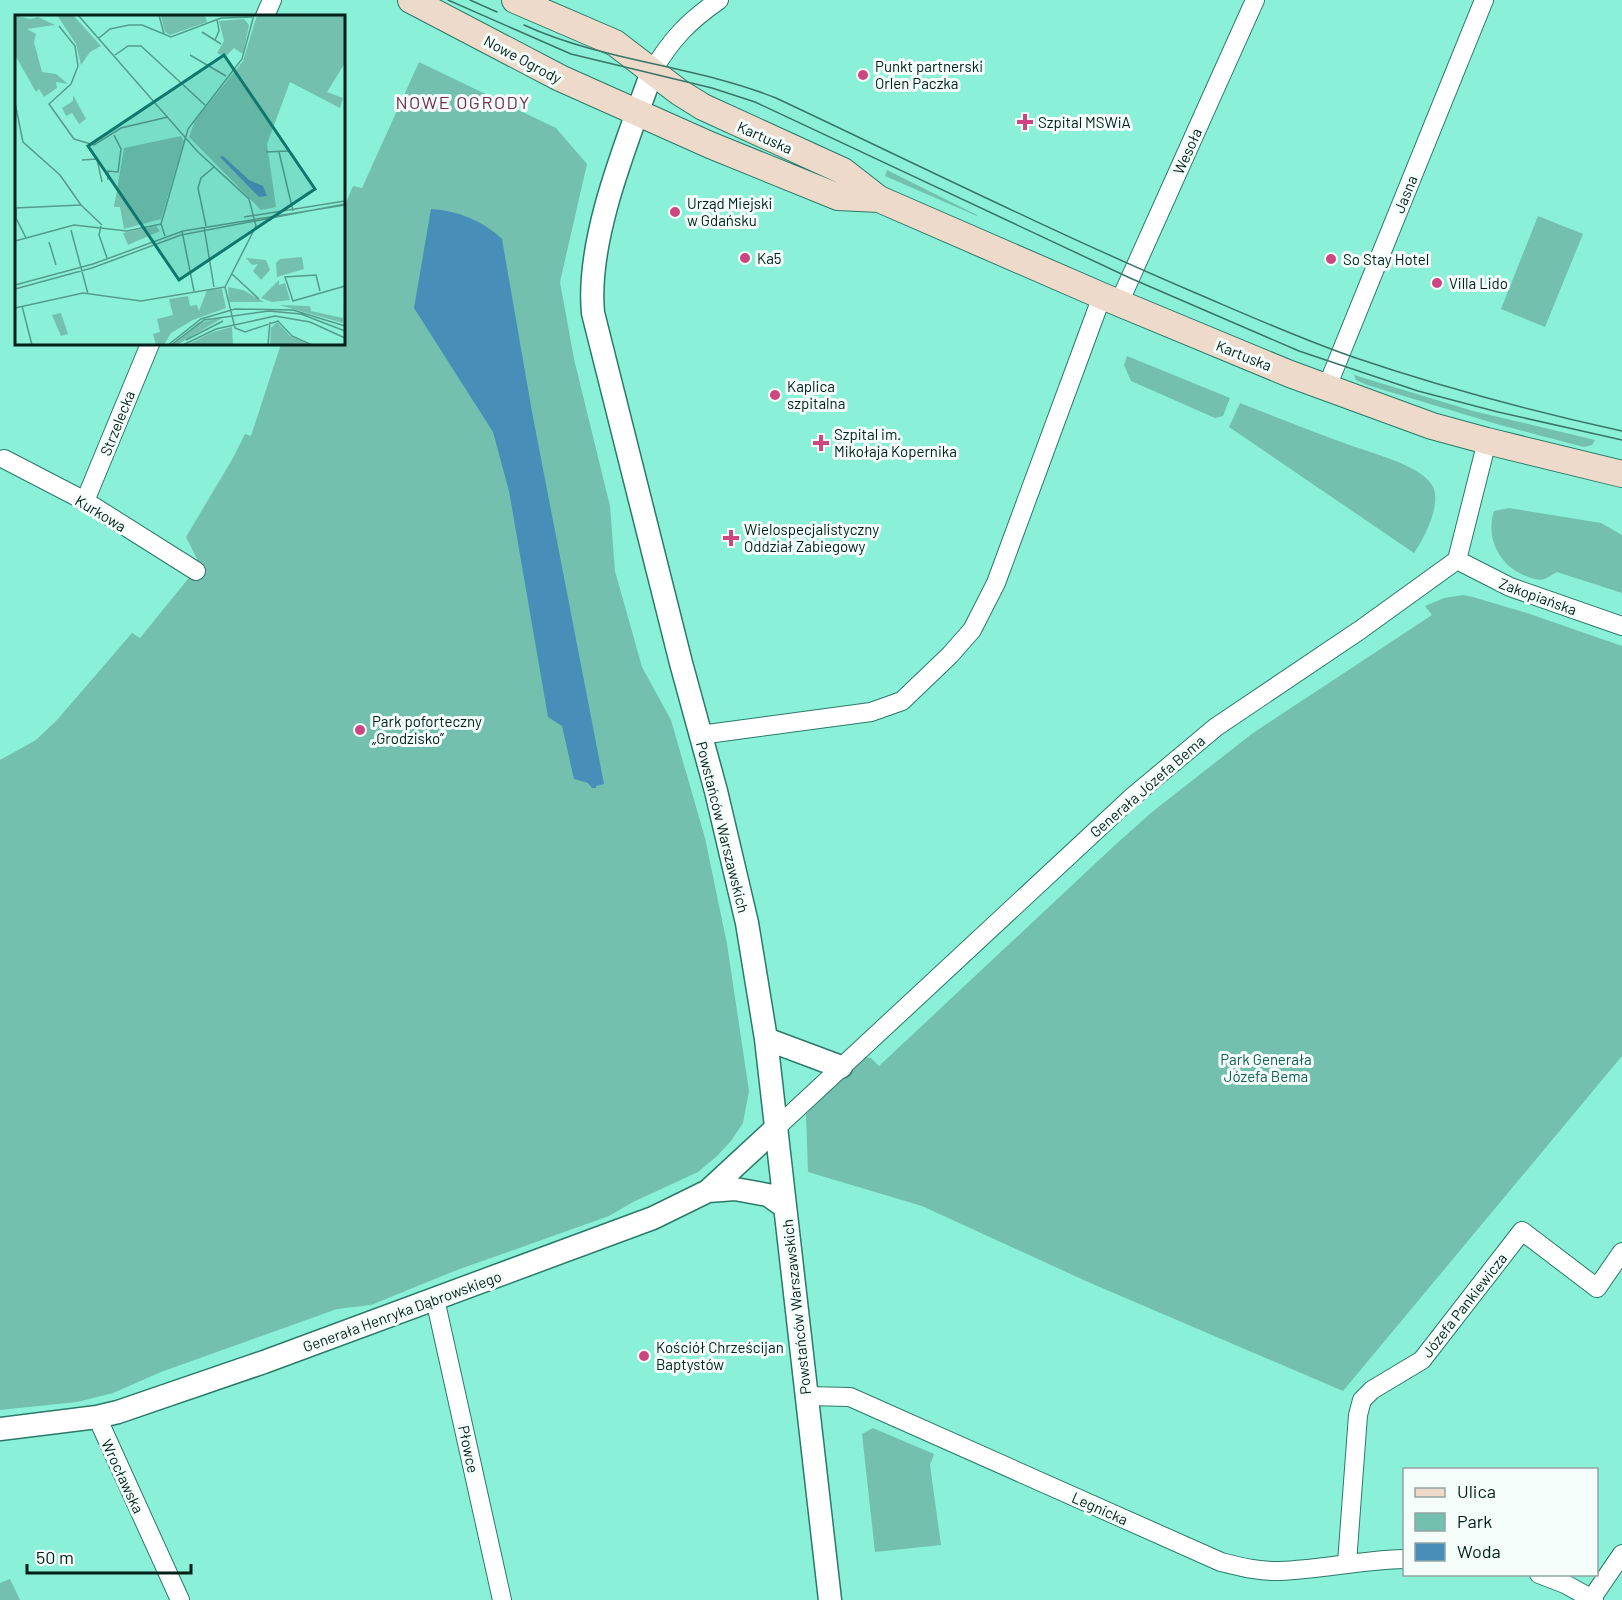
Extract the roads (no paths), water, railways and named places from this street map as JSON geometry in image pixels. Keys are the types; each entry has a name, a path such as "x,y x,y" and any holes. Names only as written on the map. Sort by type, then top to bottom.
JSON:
{"main road":[{"name":"Nowe Ogrody","path":"411,0 560,78 637,113"},
{"path":"515,0 615,43 652,72"},
{"name":"Kartuska","path":"652,72 703,108 843,171 879,199 1253,360 1432,426 1622,474"},
{"name":"Kartuska","path":"637,113 838,197 879,199"}],"street":[{"path":"265,15 272,0"},
{"path":"652,72 681,30 719,0"},
{"name":"Wesoła","path":"700,735 871,712 902,700 950,655 972,630 996,583 1110,300 1255,0"},
{"name":"Jasna","path":"1327,387 1484,0"},
{"name":"Powstańców Warszawskich","path":"652,72 618,168 601,231 593,277 592,305 596,328 716,791 747,923 766,1039 830,1600"},
{"name":"Strzelecka","path":"85,501 150,345"},
{"path":"1456,560 1487,441"},
{"name":"Kurkowa","path":"4,459 85,501 196,571"},
{"name":"Zakopiańska","path":"1456,560 1510,587 1622,626"},
{"name":"Generała Józefa Bema","path":"775,1129 1171,763 1216,727 1360,630 1456,560"},
{"path":"766,1039 841,1067"},
{"name":"Generała Henryka Dąbrowskiego","path":"0,1429 97,1417 118,1412 264,1362 653,1218 708,1191 775,1129"},
{"path":"708,1191 735,1189 755,1192 768,1195 785,1208"},
{"name":"Józefa Pankiewicza","path":"1347,1563 1358,1415 1362,1400 1372,1390 1422,1360 1522,1231 1597,1288 1622,1252"},
{"name":"Płowce","path":"435,1299 502,1600"},
{"name":"Legnicka","path":"806,1396 850,1397 1221,1562 1251,1570 1279,1572 1347,1563 1403,1559"},
{"name":"Wrocławska","path":"97,1417 180,1600"},
{"path":"1542,1576 1565,1584 1593,1599 1622,1554"}],"water":[{"path":"431,209 469,218 502,239 532,412 604,784 596,788 574,779 562,726 548,717 509,491 493,432 414,308"}],"tram line":[{"path":"448,0 571,54 712,88 755,102 1130,278 1299,351 1418,391 1622,440"},
{"path":"470,0 497,12"},
{"path":"524,25 586,47 713,78 776,98 1086,245 1332,350 1520,407 1622,431"}],"place":[{"name":"Punkt partnerski Orlen Paczka","path":"863,75"},
{"name":"Szpital MSWiA","path":"1025,122"},
{"name":"Urząd Miejski w Gdańsku","path":"675,212"},
{"name":"Ka5","path":"745,258"},
{"name":"So Stay Hotel","path":"1331,259"},
{"name":"Villa Lido","path":"1437,283"},
{"name":"Kaplica szpitalna","path":"775,395"},
{"name":"Szpital im. Mikołaja Kopernika","path":"821,443"},
{"name":"Wielospecjalistyczny Oddział Zabiegowy","path":"731,538"},
{"name":"Park poforteczny „Grodzisko”","path":"360,730"},
{"name":"Kościół Chrześcijan Baptystów","path":"644,1356"}],"district":[{"name":"NOWE OGRODY","path":"463,102"}],"park label":[{"name":"Park Generała Józefa Bema","path":"1266,1068"}]}
